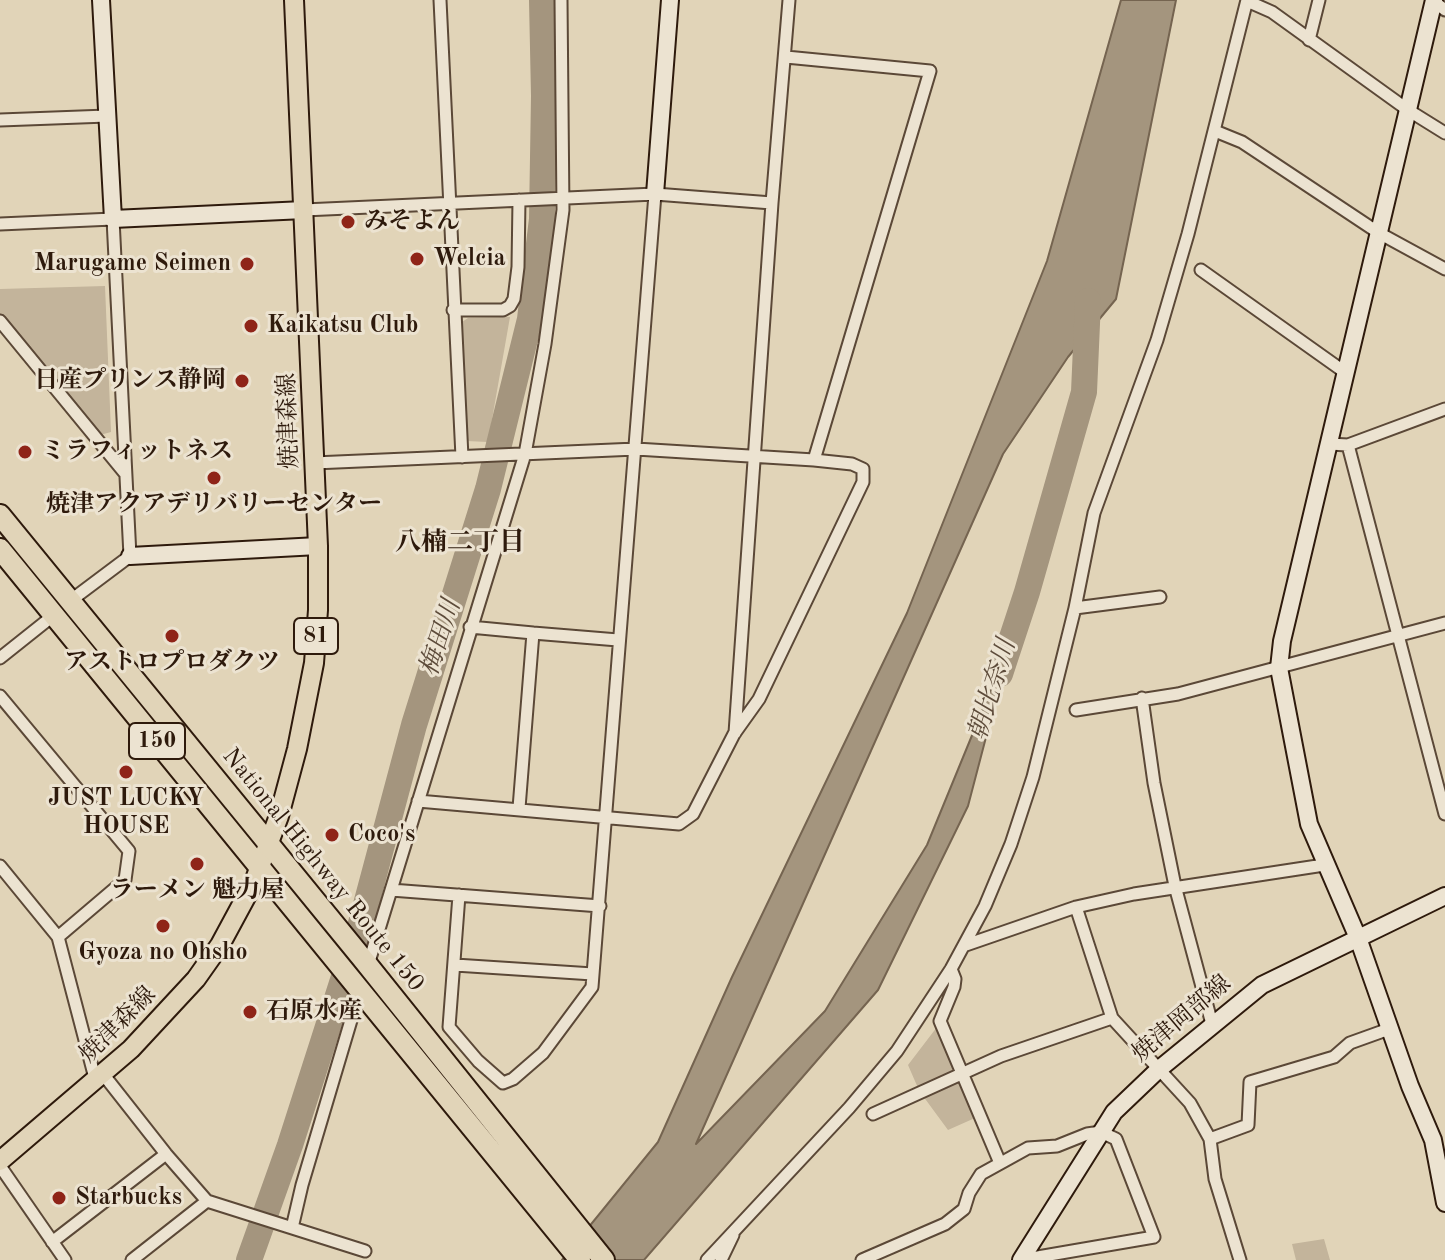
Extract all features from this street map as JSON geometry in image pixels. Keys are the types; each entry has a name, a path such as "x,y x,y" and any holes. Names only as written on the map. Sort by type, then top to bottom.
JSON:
{"highway":[{"name":"National Highway Route 150","path":"0,515 365,962 580,1260"},
{"name":"National Highway Route 150","path":"0,549 357,986 604,1260"}],"main road":[{"name":"焼津森線","path":"0,1164 99,1078 159,1021 196,979 242,907 279,816 307,705 318,610 318,546 294,0"}],"street":[{"path":"101,0 130,556"},
{"path":"440,0 453,310 467,457"},
{"path":"365,962 391,890 470,627 520,454 545,344 560,198 561,0"},
{"path":"459,895 449,1027 478,1061 503,1083 513,1079 543,1053 592,987 670,0"},
{"path":"734,734 789,0"},
{"path":"1309,40 1319,0"},
{"path":"707,1260 849,1108 914,1028 966,945 1011,844 1033,777 1075,608 1094,513 1157,340 1215,131 1247,1 1272,12 1445,133"},
{"path":"1436,3 1282,641 1279,668 1309,824 1324,865 1358,938 1389,1029 1433,1140 1445,1203"},
{"path":"786,57 930,71 814,460"},
{"path":"0,120 107,116"},
{"path":"1215,131 1242,142 1379,233 1445,269"},
{"path":"0,224 655,194 772,203"},
{"path":"453,310 503,310 510,306 514,299 518,267 521,200"},
{"path":"1201,270 1346,373"},
{"path":"0,321 125,472"},
{"path":"1329,444 1348,445 1445,409"},
{"path":"1348,445 1445,814"},
{"path":"314,463 636,449 814,460 852,464 863,469 863,482 759,699 734,734 693,814 679,824 418,801"},
{"path":"70,601 130,556 318,546"},
{"path":"1075,608 1160,597"},
{"path":"0,658 54,615"},
{"path":"1076,710 1178,694 1445,623"},
{"path":"470,627 618,640"},
{"path":"519,808 533,633"},
{"path":"0,696 129,851 125,880 58,937"},
{"path":"1142,698 1154,783 1175,886 1212,1024"},
{"path":"966,945 1076,907 1175,886 1324,865"},
{"path":"0,866 58,937 99,1078 207,1201 365,1251"},
{"path":"391,890 600,906"},
{"name":"焼津岡部線","path":"1028,1258 1101,1132 1133,1092 1158,1070 1262,985 1445,896"},
{"path":"1076,907 1112,1018 1190,1103 1210,1139 1215,1179 1240,1260"},
{"path":"455,965 593,974"},
{"path":"951,969 954,987 940,1021 1000,1163"},
{"path":"292,1228 357,986"},
{"path":"873,1114 1001,1056 1112,1018"},
{"path":"1210,1139 1248,1125 1250,1082 1334,1057 1350,1043 1389,1029"},
{"path":"862,1260 945,1224 964,1209 969,1193 981,1174 1028,1148 1057,1146 1101,1132 1116,1139 1154,1237 1028,1258"},
{"path":"52,1242 166,1154"},
{"path":"0,1164 65,1260"},
{"path":"132,1260 207,1201"},
{"path":"721,1260 736,1227"}],"shaded area":[{"path":"105,286 111,432 100,435 0,314 0,289"},
{"path":"510,317 488,442 466,441 462,322 468,318"},
{"path":"937,1027 956,1071 918,1088 908,1065"},
{"path":"959,1080 975,1118 948,1130 923,1096"},
{"path":"1324,1239 1330,1260 1296,1260 1292,1244"}],"water":[{"path":"1121,0 1176,0 1116,299 1068,357 1003,454 696,1144 825,1011 927,845 1012,638 968,806 878,990 644,1260 562,1260 658,1142 732,977 907,613 1047,261"}],"waterway":[{"name":"梅田川","path":"249,1260 290,1145 360,927 414,725 488,489 530,319 542,219 542,0"},
{"name":"朝比奈川","path":"1000,674 1027,592 1084,392 1088,301"}],"place":[{"name":"みそよん","path":"348,222"},
{"name":"Welcia","path":"417,259"},
{"name":"Marugame Seimen","path":"247,264"},
{"name":"Kaikatsu Club","path":"251,326"},
{"name":"日産プリンス静岡","path":"242,381"},
{"name":"ミラフィットネス","path":"25,452"},
{"name":"焼津アクアデリバリーセンター","path":"214,478"},
{"name":"アストロプロダクツ","path":"172,636"},
{"name":"JUST LUCKY HOUSE","path":"126,772"},
{"name":"Coco's","path":"332,835"},
{"name":"ラーメン 魁力屋","path":"197,864"},
{"name":"Gyoza no Ohsho","path":"163,926"},
{"name":"石原水産","path":"250,1012"},
{"name":"Starbucks","path":"59,1198"}],"district":[{"name":"八楠二丁目","path":"460,543"}]}
